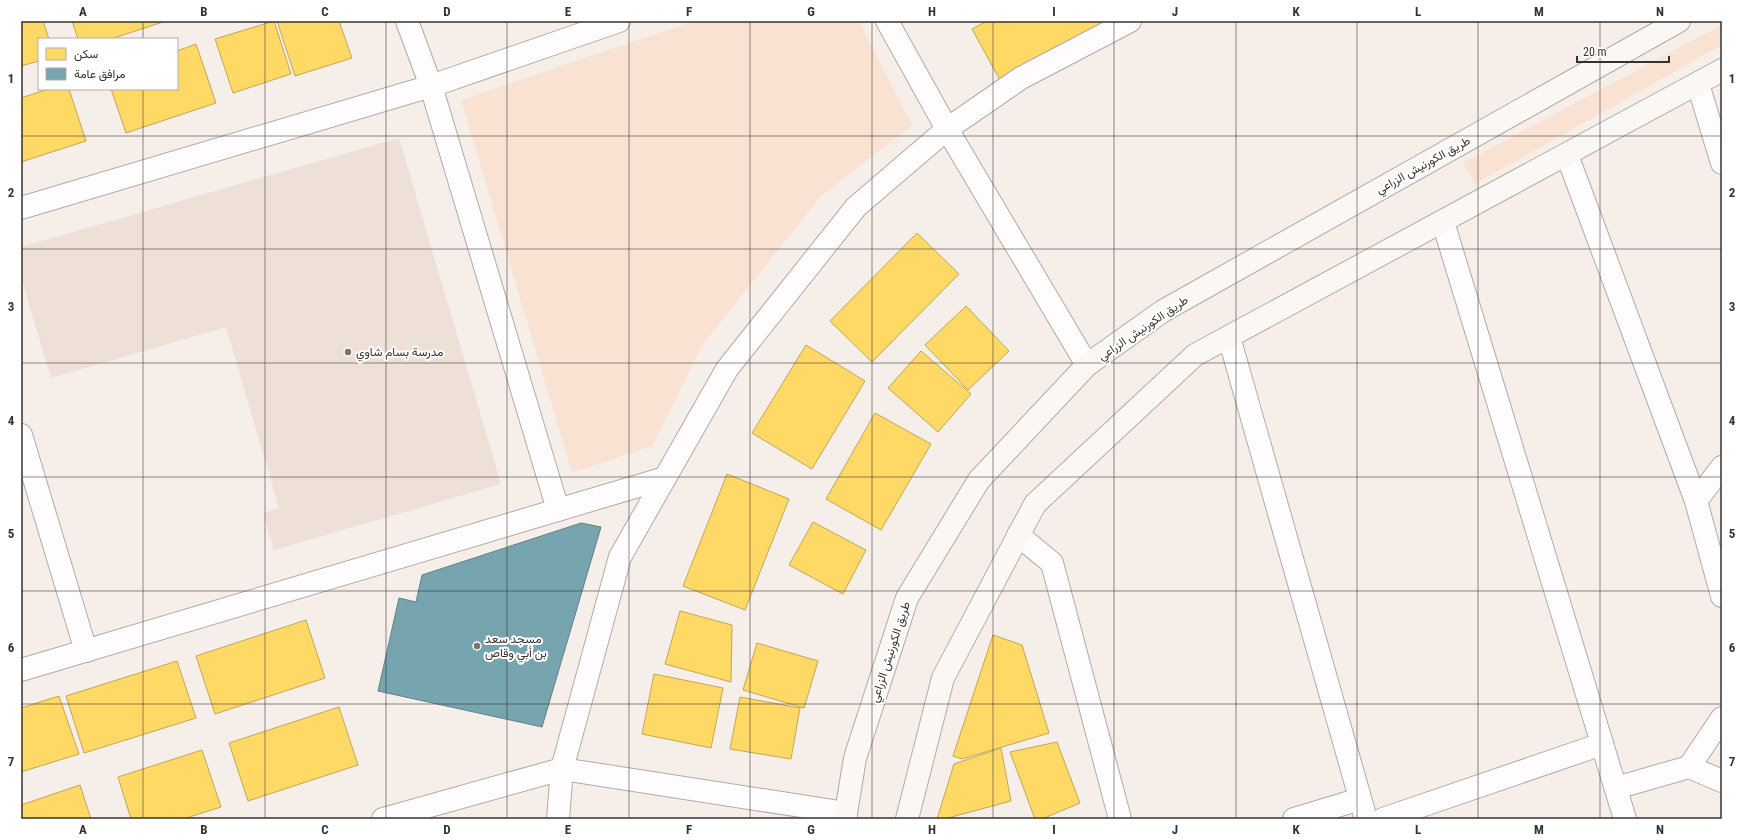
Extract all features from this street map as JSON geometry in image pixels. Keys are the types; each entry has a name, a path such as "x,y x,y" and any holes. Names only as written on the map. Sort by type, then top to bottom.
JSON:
{"street":[{"path":"407,21 431,86 558,510"},
{"path":"21,208 431,86 619,21"},
{"path":"887,21 947,128 1087,366"},
{"path":"558,819 562,769 620,557 727,370 856,207 947,128 1021,78 1130,21"},
{"name":"طريق الكورنيش الزراعي","path":"845,816 855,758 907,598 979,480 1087,366 1163,311 1679,21"},
{"path":"907,819 943,678 1034,504 1195,355 1722,70"},
{"path":"1698,84 1722,163"},
{"path":"1567,155 1696,501 1722,596"},
{"path":"1443,222 1625,819"},
{"path":"1229,337 1363,809 1294,819"},
{"path":"21,435 86,651"},
{"path":"1696,501 1722,467"},
{"path":"21,670 665,478"},
{"path":"1018,535 1052,562 1120,819"},
{"path":"1689,767 1722,718"},
{"path":"1383,819 1602,744"},
{"path":"1616,788 1689,767 1722,781"},
{"path":"383,819 562,769 845,816"}],"shaded area":[{"path":"694,21 859,21 912,125 820,197 701,347 652,446 572,473 461,100"},
{"path":"1722,25 1722,45 1475,184 1463,163"},
{"name":"مدرسة بسام شاوي","path":"399,138 501,484 274,550 263,513 279,508 226,327 51,378 21,277 21,247"}],"building: سكن":[{"path":"21,21 43,21 49,38 38,38 38,61 21,66"},
{"path":"72,21 166,21 114,38 78,38"},
{"path":"274,21 291,74 233,93 215,39"},
{"path":"277,21 339,21 352,58 295,76"},
{"path":"987,21 1109,21 1000,80 972,29"},
{"path":"196,44 216,103 126,133 111,90 178,90 178,51"},
{"path":"45,90 69,90 86,141 21,162 21,98"},
{"path":"917,233 959,274 872,362 830,321"},
{"path":"966,306 1009,351 968,390 925,345"},
{"path":"806,345 865,381 812,469 752,433"},
{"path":"921,351 971,394 938,432 888,388"},
{"path":"875,413 931,444 881,530 826,499"},
{"path":"727,474 789,499 745,610 683,586"},
{"path":"813,522 866,550 843,594 789,565"},
{"path":"680,611 732,625 731,682 665,664"},
{"path":"306,620 325,678 215,714 196,656"},
{"path":"993,635 1022,645 1049,733 962,759 953,756"},
{"path":"757,643 818,661 804,708 743,690"},
{"path":"177,661 196,718 84,753 66,696"},
{"path":"654,674 723,688 711,748 642,734"},
{"path":"59,696 79,754 21,772 21,708"},
{"path":"740,697 800,708 791,759 730,749"},
{"path":"339,707 358,765 248,801 229,743"},
{"path":"1057,742 1080,803 1042,819 1035,819 1010,752"},
{"path":"1001,748 1011,801 944,819 937,819 954,764"},
{"path":"202,750 221,807 183,819 131,819 118,777"},
{"path":"80,785 91,819 21,819 21,805"}],"building: مرافق عامة":[{"name":"مسجد سعد بن أبي وقاص","path":"581,523 601,527 542,727 378,691 399,598 416,602 422,575"}],"place":[{"name":"مدرسة بسام شاوي","path":"348,352"},
{"name":"مسجد سعد بن أبي وقاص","path":"477,646"}]}
